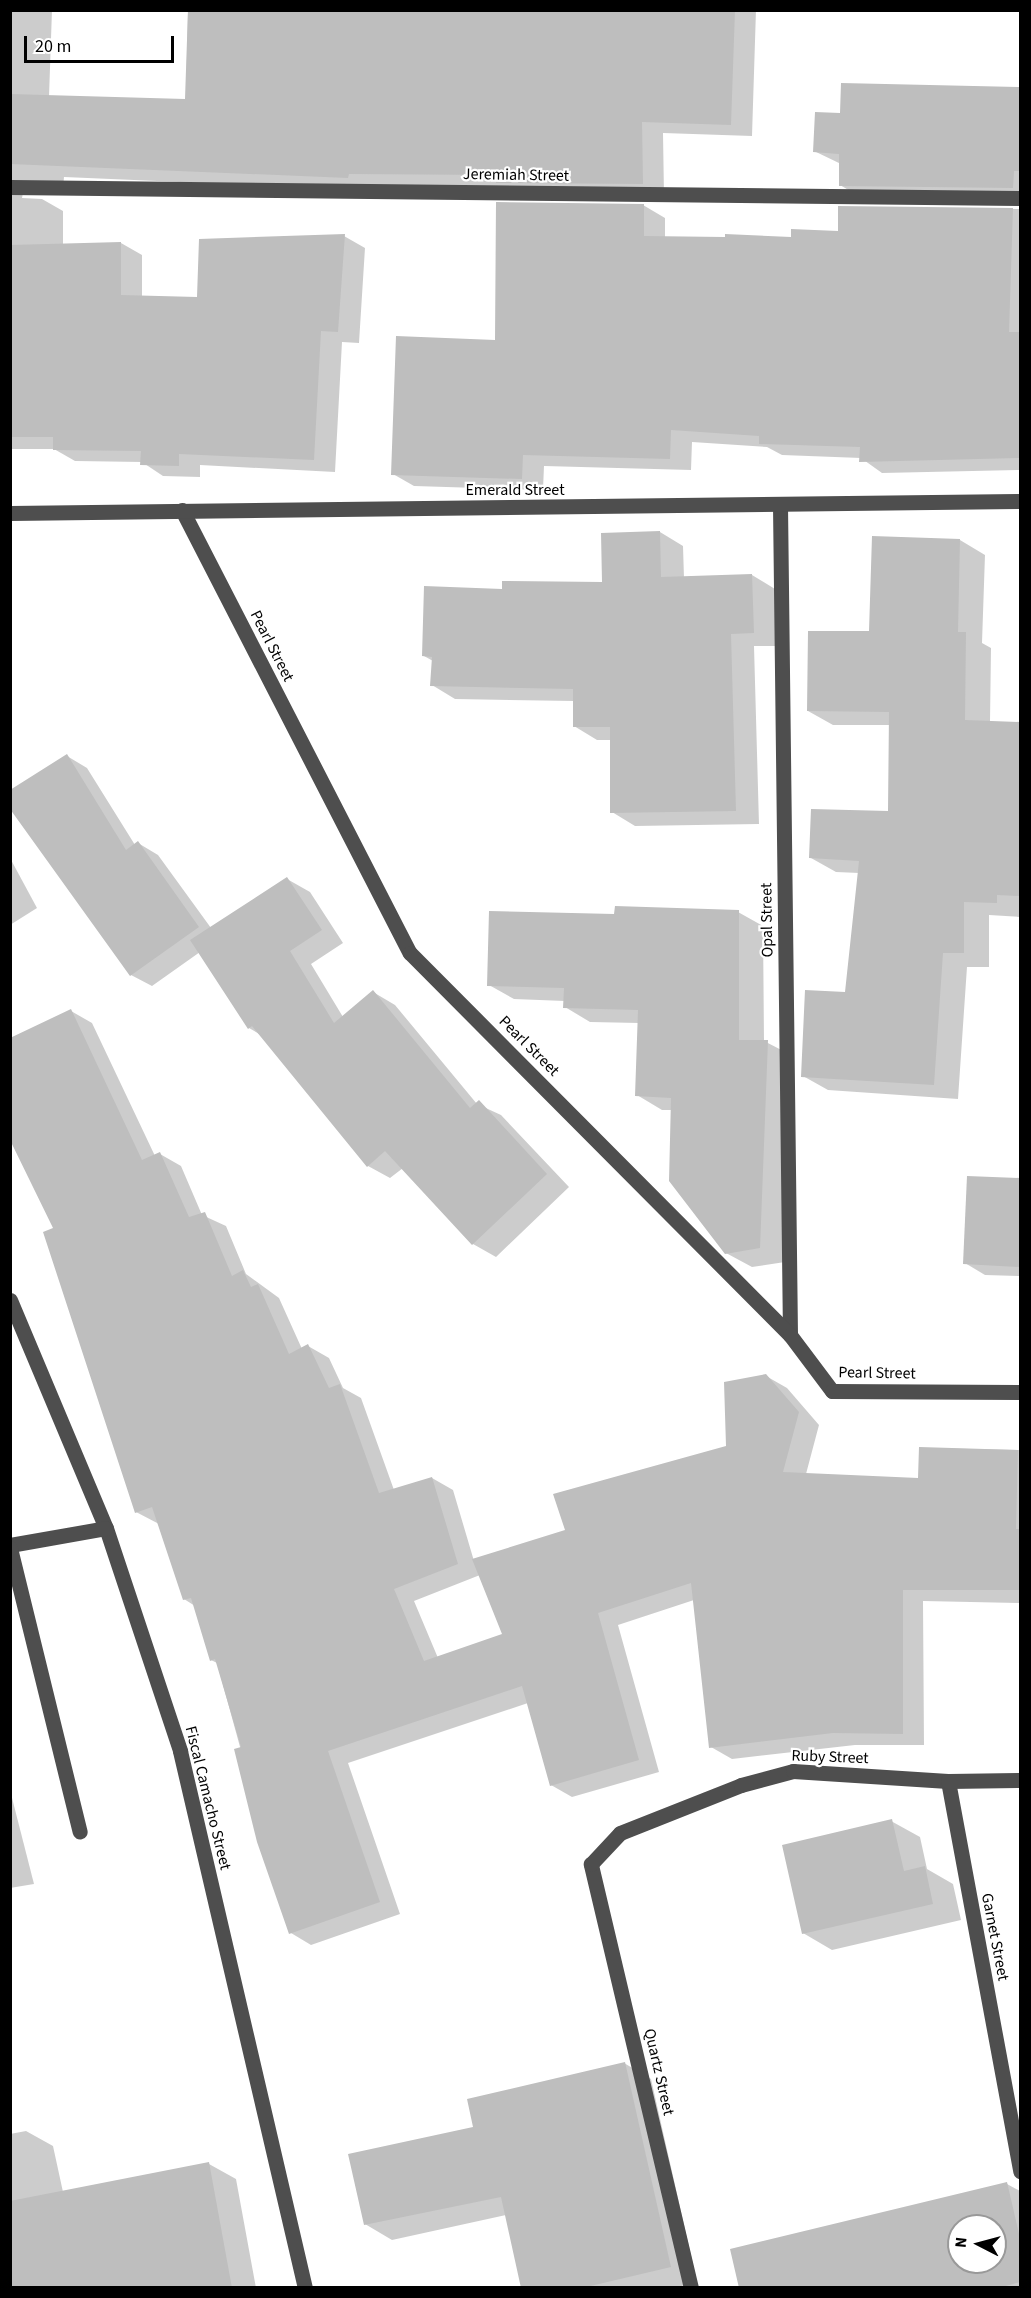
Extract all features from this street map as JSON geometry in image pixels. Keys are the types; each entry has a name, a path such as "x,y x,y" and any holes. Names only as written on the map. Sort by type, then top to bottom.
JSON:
{"street":[{"name":"Jeremiah Street","path":"10,187 1020,198"},
{"name":"Emerald Street","path":"10,513 1020,501"},
{"name":"Opal Street","path":"780,505 790,1335"},
{"name":"Pearl Street","path":"182,510 410,952 790,1335 832,1391 1020,1392"},
{"name":"Fiscal Camacho Street","path":"10,1300 106,1528 180,1751 305,2288"},
{"path":"80,1832 10,1546 106,1528"},
{"name":"Ruby Street","path":"591,1864 620,1833 741,1785 793,1771 948,1781 1020,1779"},
{"name":"Garnet Street","path":"948,1781 1020,2171"},
{"name":"Quartz Street","path":"591,1864 691,2288"}],"building":[{"path":"188,10 735,10 731,125 642,122 643,184 496,183 496,175 349,174 348,178 10,164 10,94 185,99"},
{"path":"841,83 1020,87 1020,171 1014,171 1013,188 839,186 839,154 813,152 815,112 840,113"},
{"path":"496,202 644,204 644,236 725,237 725,234 791,237 791,229 838,231 838,206 1013,208 1009,332 1020,332 1020,458 859,462 860,447 759,444 759,436 671,430 670,459 523,455 522,479 391,475 396,336 495,340"},
{"path":"345,234 338,332 321,331 314,460 179,454 179,466 140,465 141,451 53,450 53,437 10,437 10,245 121,242 121,295 197,297 199,239"},
{"path":"660,531 661,577 752,574 754,633 731,634 736,811 610,813 610,727 573,727 573,689 430,686 432,657 422,656 424,586 502,589 502,581 602,582 601,533"},
{"path":"872,536 960,539 958,632 966,632 965,720 1020,722 1020,896 997,895 997,903 964,902 964,953 943,953 934,1085 801,1077 805,990 845,992 859,861 809,858 811,809 888,811 889,712 807,711 808,631 869,631"},
{"path":"67,754 126,850 138,841 199,927 130,976 10,809 10,790"},
{"path":"287,877 322,930 290,951 334,1023 373,990 470,1108 479,1100 547,1174 472,1245 385,1151 367,1167 252,1026 248,1029 190,940"},
{"path":"615,906 739,910 739,1040 768,1040 760,1248 725,1254 669,1181 671,1098 635,1096 638,1010 563,1008 564,988 487,986 489,911 614,914"},
{"path":"71,1009 142,1160 160,1152 189,1217 205,1212 232,1276 243,1270 251,1287 258,1284 289,1354 308,1344 329,1388 340,1384 379,1493 432,1477 458,1564 394,1589 424,1661 502,1634 472,1559 565,1530 553,1494 726,1446 724,1382 766,1374 799,1412 783,1472 918,1478 919,1447 1018,1450 1016,1529 1020,1529 1020,1590 903,1590 903,1734 833,1733 709,1748 691,1583 598,1613 639,1760 550,1786 522,1686 328,1751 380,1902 289,1934 257,1842 234,1749 241,1747 215,1659 210,1661 191,1598 183,1600 152,1507 135,1513 43,1232 53,1228 10,1140 10,1038"},
{"path":"967,1176 1020,1178 1020,1267 963,1264"},
{"path":"892,1819 904,1871 925,1866 933,1904 802,1934 782,1845"},
{"path":"625,2062 671,2267 582,2288 521,2288 501,2197 364,2225 348,2154 473,2127 467,2099"},
{"path":"209,2162 232,2288 10,2288 10,2201"},
{"path":"1007,2182 1020,2238 1020,2282 999,2288 739,2288 730,2249"}]}
